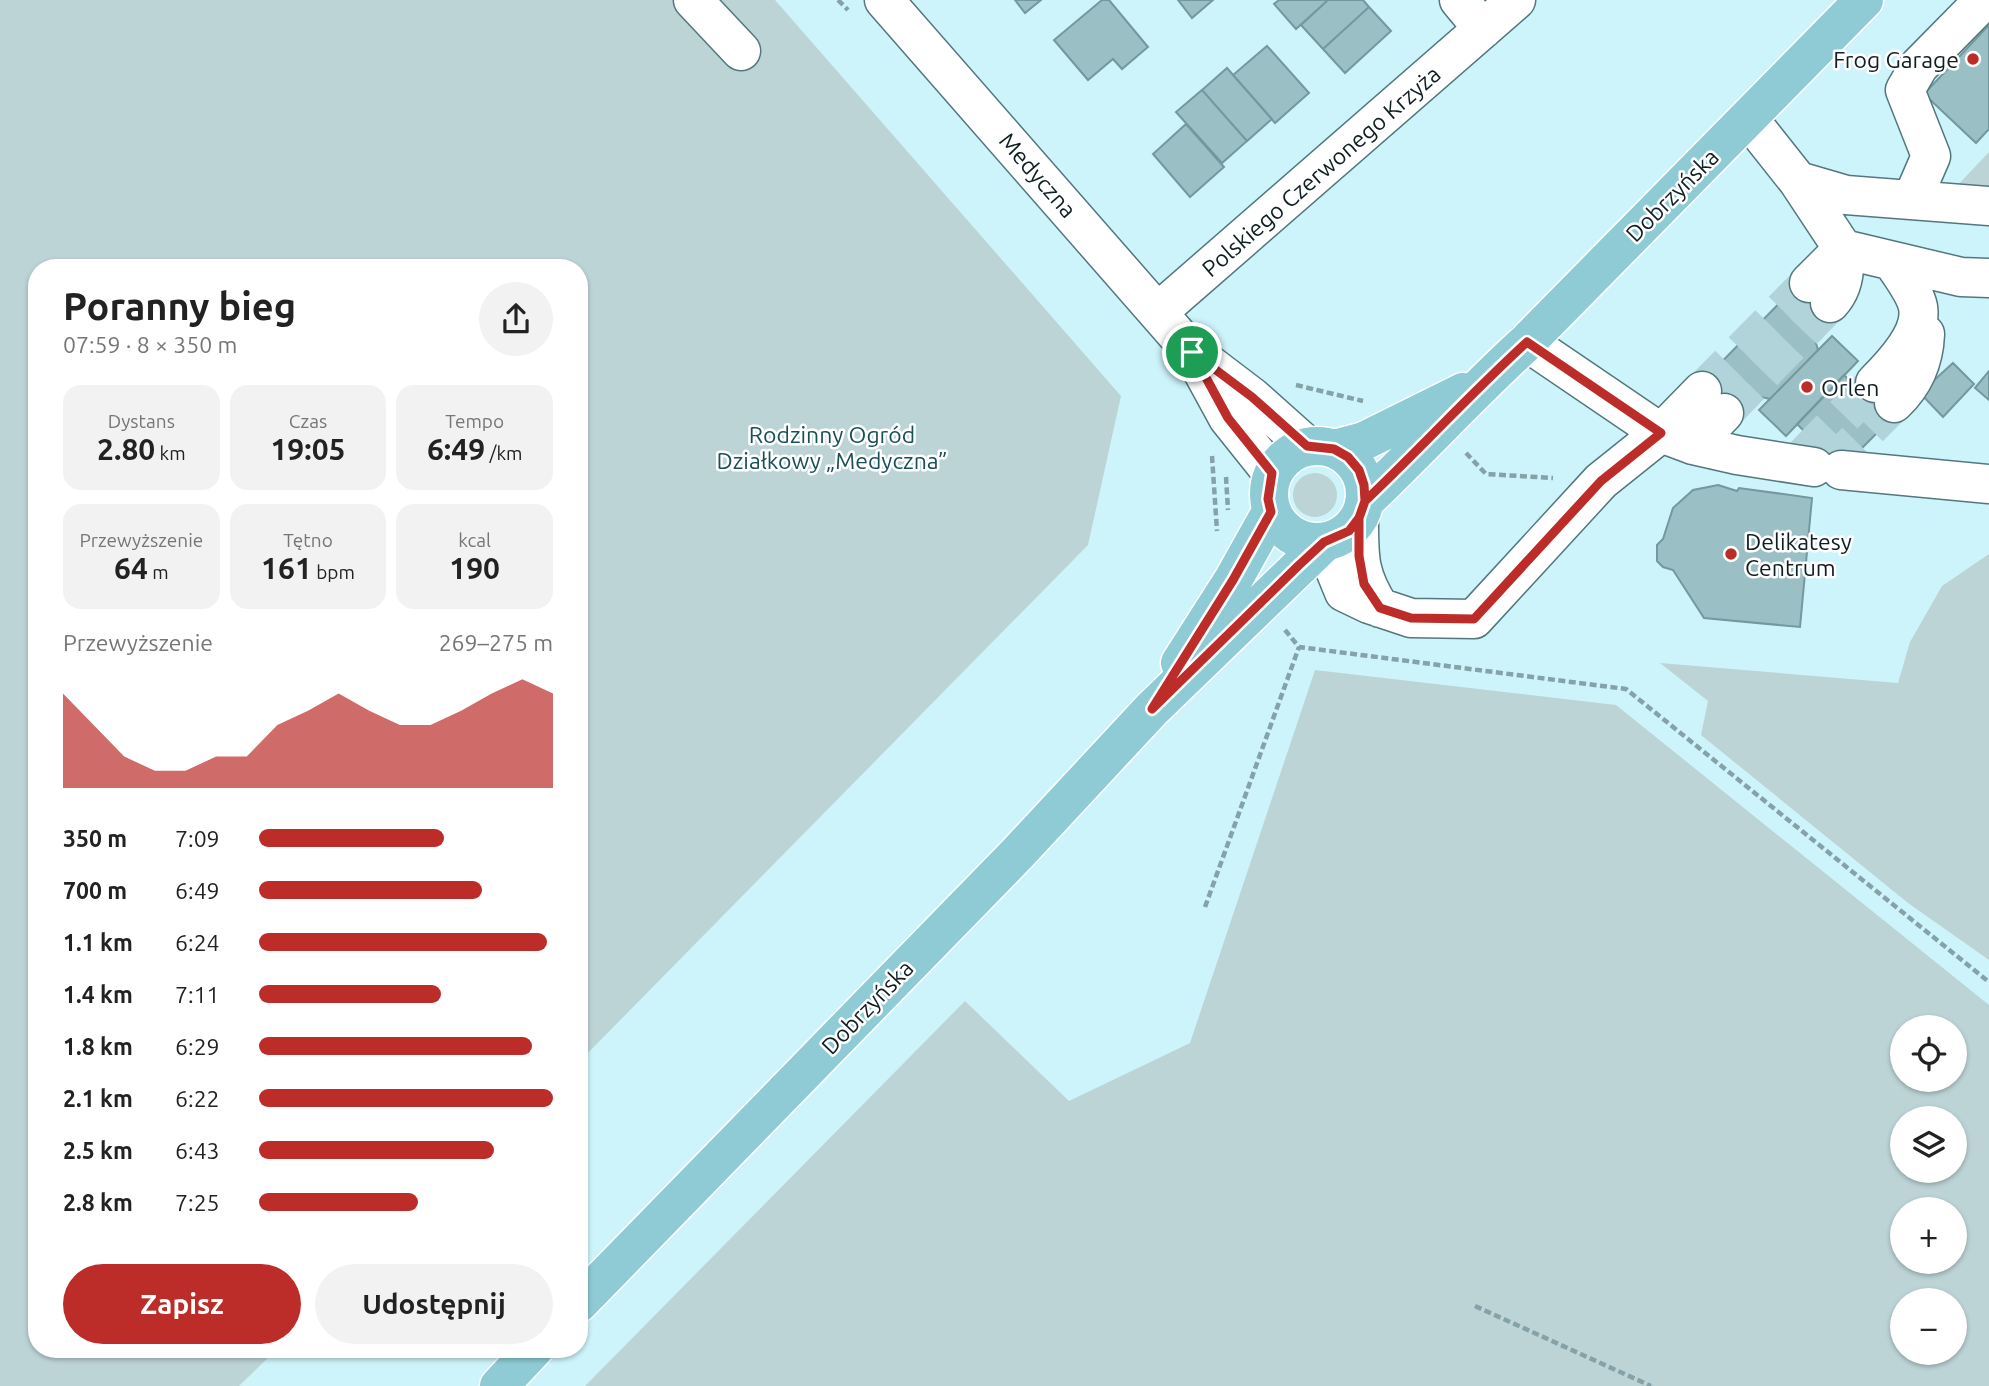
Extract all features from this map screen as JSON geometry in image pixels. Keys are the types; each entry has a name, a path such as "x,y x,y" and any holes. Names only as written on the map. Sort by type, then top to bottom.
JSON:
{"main road":[{"name":"Dobrzyńska","path":"1362,509 1457,413 1478,387 1527,342 1864,0"},
{"name":"Dobrzyńska","path":"1321,447 1364,441 1444,400 1478,387"},
{"path":"1321,447 1348,457 1359,470 1364,485 1362,509 1349,531 1324,542 1307,542 1292,536 1280,526 1271,512 1268,499 1272,473 1287,456 1321,447"},
{"name":"Dobrzyńska","path":"1152,709 1233,580 1271,512"},
{"name":"Dobrzyńska","path":"588,1294 1017,854 1152,709 1324,542"},
{"path":"499,1386 525,1358"}],"street":[{"path":"693,0 741,51"},
{"name":"Medyczna","path":"884,0 1192,352 1228,418 1272,473"},
{"path":"1459,0 1483,29"},
{"name":"Polskiego Czerwonego Krzyża","path":"1158,312 1516,0"},
{"path":"1912,200 1931,156 1905,90 1919,66 1984,0"},
{"path":"1748,118 1798,181 1843,249 1961,277 1989,278"},
{"path":"1798,181 1846,195 1989,206"},
{"path":"1820,293 1843,249"},
{"path":"1884,393 1909,388 1922,357 1925,328 1918,307 1893,262"},
{"path":"1527,342 1677,439 1814,464 1989,484"},
{"name":"Medyczna","path":"1192,352 1321,447"},
{"path":"1324,542 1344,592 1411,618 1474,619 1601,481 1677,439 1713,402"},
{"path":"1362,509 1359,556 1364,584 1380,608"}],"path":[{"path":"1217,543 1211,459 1221,441 1237,430"},
{"path":"1463,450 1486,474 1601,481"},
{"path":"1205,907 1299,647 1626,689 1989,982"},
{"path":"1475,1306 1651,1386"}],"green space":[{"name":"Rodzinny Ogród Działkowy „Medyczna”","path":"0,0 775,0 1121,396 1088,545 588,1053 588,259 28,259 28,1358 268,1358 239,1386 0,1386"},
{"path":"1989,152 1989,191 1955,188"},
{"path":"1315,473 1330,480 1337,495 1330,510 1315,517 1300,510 1293,495 1300,480"},
{"path":"1989,554 1989,960 1908,903 1701,735 1708,701 1660,663 1898,683 1910,642 1942,586"},
{"path":"1315,670 1616,705 1989,1005 1989,1386 585,1386 965,1001 1069,1101 1190,1043"}],"building":[{"path":"1015,0 1041,0 1025,13"},
{"path":"1102,0 1109,0 1148,47 1122,69 1113,59 1088,80 1054,40"},
{"path":"1178,0 1213,0 1192,18"},
{"path":"1279,0 1328,0 1296,29 1274,4"},
{"path":"1328,0 1363,0 1369,7 1323,49 1301,25"},
{"path":"1369,7 1391,31 1345,73 1323,49"},
{"name":"Frog Garage","path":"1989,25 1989,129 1976,143 1924,94"},
{"path":"1267,46 1309,93 1275,123 1233,75"},
{"path":"1227,68 1272,119 1247,141 1202,90"},
{"path":"1202,90 1247,141 1222,163 1176,112"},
{"path":"1186,124 1224,167 1190,197 1153,154"},
{"path":"1805,277 1836,309 1813,333 1818,350 1770,399 1752,395 1729,419 1697,387"},
{"name":"Orlen","path":"1832,336 1858,361 1786,436 1759,410"},
{"path":"1953,363 1974,384 1943,417 1920,393"},
{"path":"1989,371 1989,400 1975,388"},
{"path":"1844,375 1855,386 1866,375 1901,409 1829,481 1796,448 1808,435 1797,424"},
{"name":"Delikatesy Centrum","path":"1718,485 1737,491 1739,488 1812,498 1800,627 1704,618 1673,570 1663,567 1657,561 1657,545 1663,539 1673,508 1693,490"}],"tunnel":[{"path":"1702,391 1809,283"},
{"path":"1724,413 1830,303"},
{"path":"1804,456 1875,383"},
{"path":"1829,468 1894,403"}],"place":[{"name":"Frog Garage","path":"1973,59"},
{"name":"Orlen","path":"1807,387"},
{"name":"Delikatesy Centrum","path":"1731,554"}],"route":[{"path":"1192,352 1228,418 1272,473 1268,499 1271,512 1233,580 1152,709 1324,542 1334,540 1349,531 1359,518 1365,501 1457,413 1478,387 1527,342 1661,433 1601,481 1474,619 1411,618 1380,608 1364,584 1359,556 1359,518 1365,501 1359,470 1348,457 1334,449 1307,446 1252,397 1192,352"}]}
